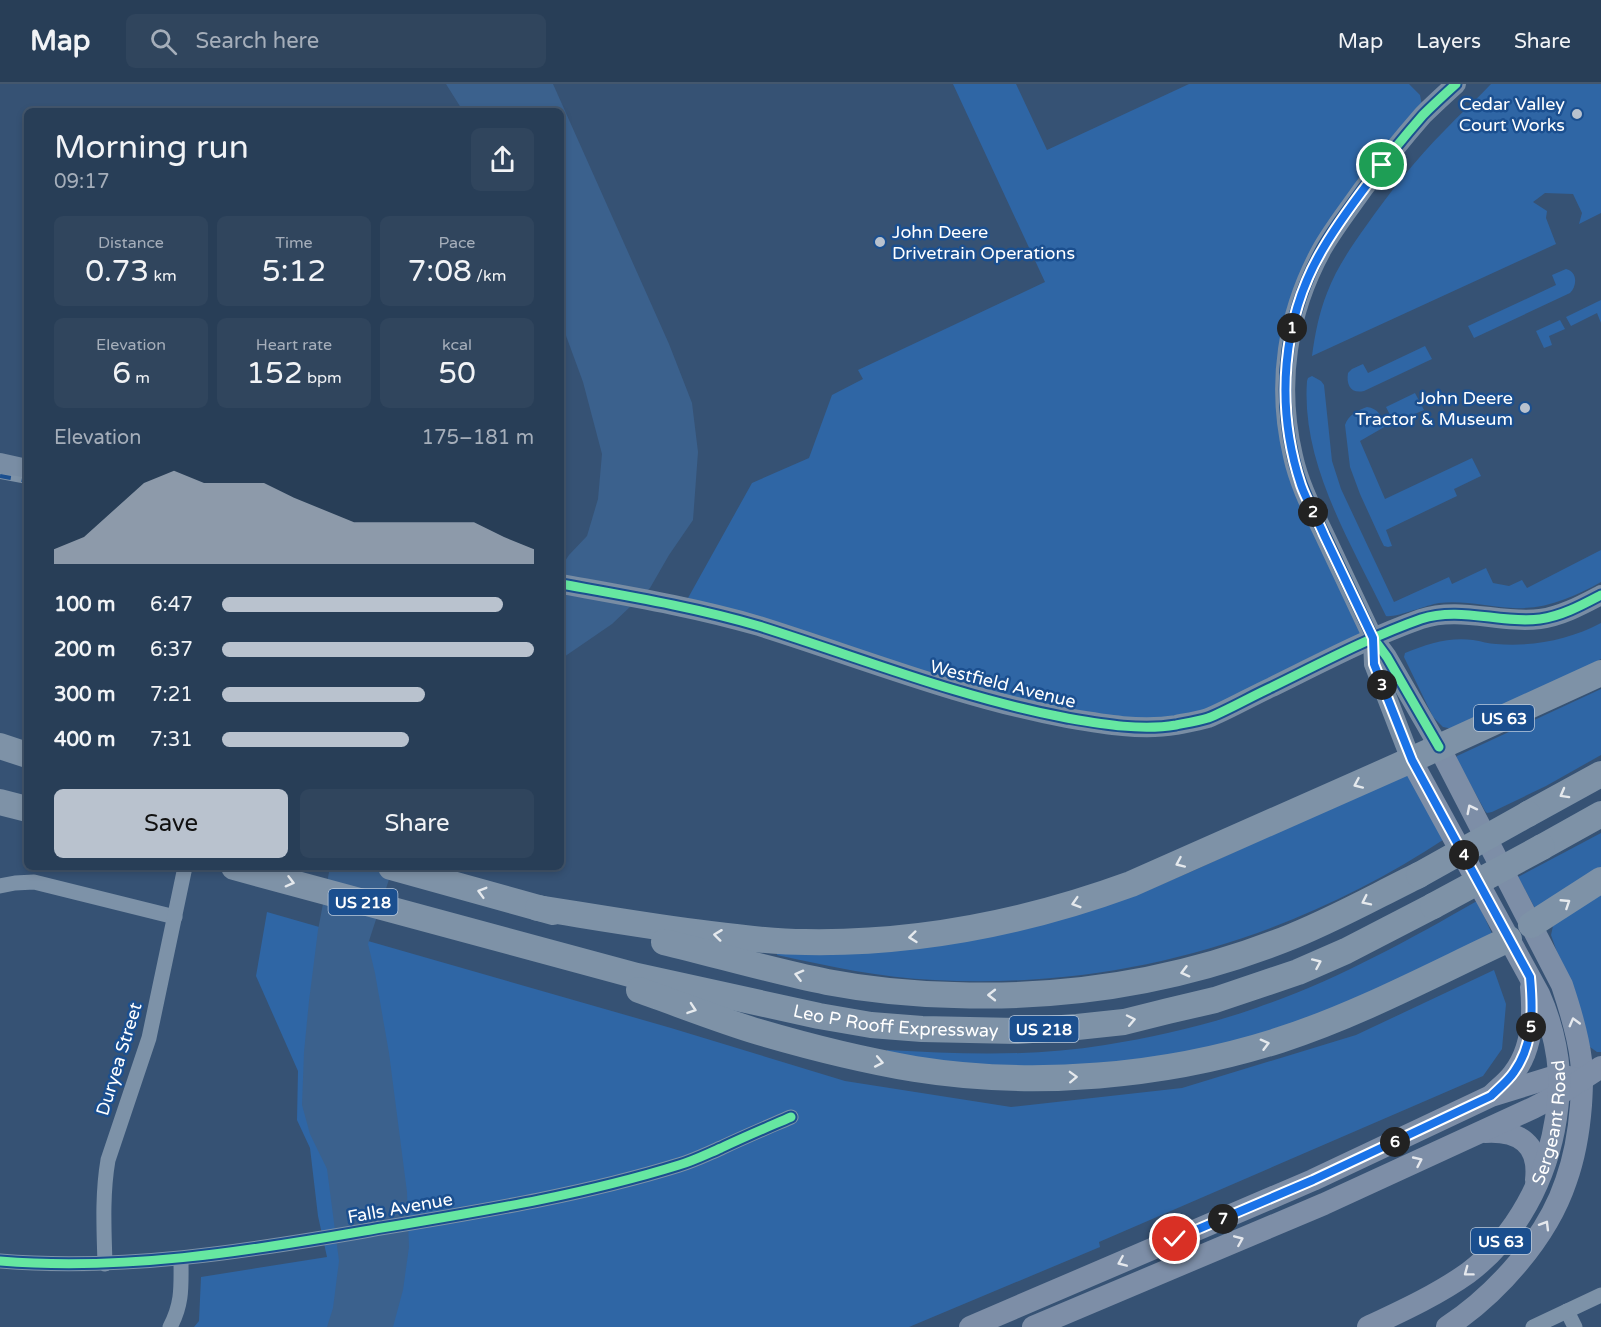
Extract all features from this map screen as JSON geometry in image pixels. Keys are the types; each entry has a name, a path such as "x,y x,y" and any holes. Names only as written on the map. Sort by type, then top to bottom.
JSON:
{"highway":[{"name":"US 63","path":"1412,760 1601,671"},
{"path":"0,746 24,754"},
{"path":"0,760 24,766"},
{"path":"645,931 756,940 853,942 933,934 1009,921 1053,910 1131,884 1412,760"},
{"name":"Leo P Rooff Expressway","path":"645,931 828,982 872,989 923,994 1013,996 1113,987 1161,978 1245,954 1284,940 1419,875 1601,774"},
{"path":"0,802 24,811"},
{"path":"0,808 24,812"},
{"name":"Leo P Rooff Expressway","path":"637,983 872,1025 922,1029 1017,1030 1124,1022 1215,1000 1298,972 1346,951 1433,906 1601,814"},
{"name":"US 218","path":"245,870 492,937 637,983"},
{"name":"US 218","path":"402,870 538,908 645,931"},
{"path":"1531,925 1601,880"},
{"path":"637,983 758,1032 848,1056 915,1069 964,1074 1051,1078 1096,1076 1206,1059 1278,1040 1359,1010 1509,939"}],"main road":[{"name":"Sergeant Road","path":"1439,747 1555,970 1569,1004 1578,1042 1582,1080 1579,1126 1573,1158 1553,1210 1538,1236 1507,1276 1466,1315 1447,1327"},
{"name":"Sergeant Road","path":"1368,1327 1416,1305 1468,1272 1489,1254 1506,1234 1522,1213 1535,1189 1552,1142 1559,1085 1552,1031 1542,1002 1412,760"},
{"path":"1509,939 1531,925"},
{"path":"1491,1096 1513,1074 1527,1046 1533,1006 1530,977"},
{"path":"970,1327 1313,1180 1491,1096 1582,1080 1601,1067"},
{"path":"1033,1327 1324,1204 1480,1132 1559,1085"},
{"path":"1480,1132 1506,1132 1526,1142 1536,1158 1535,1189"}],"street":[{"path":"1439,747 1388,657 1373,638 1302,487 1292,455 1285,384 1294,315 1323,248 1342,218 1382,165 1424,115 1456,84"},
{"path":"0,463 24,468"},
{"name":"Westfield Avenue","path":"564,585 683,607 757,626 937,685 1022,710 1088,722 1142,727 1173,725 1208,718 1373,638 1424,618 1448,614 1521,620 1542,619 1562,614 1601,595"},
{"path":"1373,638 1374,664 1412,760"},
{"name":"Duryea Street","path":"105,1264 103,1204 108,1160 149,1038 185,870"},
{"path":"0,886 34,882 175,917"},
{"name":"Falls Avenue","path":"0,1261 105,1264 181,1259 295,1243 483,1210 583,1191 682,1165 791,1117"},
{"path":"170,1327 177,1314 181,1295 181,1259"},
{"path":"1533,1327 1601,1295"},
{"path":"1567,1311 1575,1327"}],"shaded area":[{"path":"446,84 553,84 564,108 461,108"},
{"path":"953,84 1016,84 1047,150 1189,84 1409,84 1420,95 1424,115 1382,165 1294,315 1292,455 1373,638 1208,718 1088,722 683,607 752,483 809,458 832,395 863,379 858,370 1045,282"},
{"path":"1491,84 1601,84 1601,213 1579,224 1582,213 1573,194 1545,193 1533,202 1547,211 1546,218 1556,244 1312,356 1324,301 1349,250 1414,164"},
{"path":"564,109 669,344 692,403 698,452 693,520 650,588 612,624 564,657 564,562 587,536 598,499 602,454 583,382 564,330"},
{"path":"1566,269 1573,273 1575,279 1570,293 1474,338 1468,326 1556,285 1552,275"},
{"path":"1601,300 1601,323 1597,313 1571,326 1566,317"},
{"path":"1560,320 1565,329 1549,336 1552,345 1544,348 1536,331"},
{"path":"1425,346 1432,359 1364,391 1359,392 1350,388 1348,373 1352,369 1363,364 1368,373"},
{"path":"1312,376 1324,385 1332,461 1341,489 1394,602 1449,577 1452,584 1486,568 1493,583 1509,586 1522,580 1527,588 1601,550 1601,582 1570,597 1536,607 1513,608 1449,602 1386,616 1344,531 1320,473 1307,412 1307,381"},
{"path":"1415,393 1424,410 1394,423 1386,407"},
{"path":"1367,407 1377,411 1386,426 1360,441 1385,499 1472,458 1481,476 1454,489 1457,496 1386,530 1392,546 1388,547 1384,546 1381,540 1350,467 1346,421 1357,411"},
{"path":"1601,623 1601,659 1453,729 1443,727 1433,717 1404,657 1405,653 1447,640 1464,639 1510,645 1537,643 1576,634"},
{"path":"1601,689 1601,755 1546,786 1487,813 1456,758 1457,756"},
{"path":"1407,772 1446,838 1388,874 1327,904 1265,930 1202,951 1137,966 1070,976 1003,981 894,977 777,955 778,949 1141,893"},
{"path":"1601,833 1601,873 1537,912 1518,877"},
{"path":"329,870 392,870 368,944 389,1053 407,1192 409,1247 403,1290 393,1327 327,1327 333,1308 339,1261 327,1169 310,1134 302,1105 304,1052 318,930"},
{"path":"1601,888 1601,1052 1597,1052 1590,1047 1551,935 1553,926"},
{"path":"1477,901 1494,938 1376,997 1226,1049 1047,1071 887,1056 887,1050 996,1054 1078,1049 1200,1025 1285,998 1313,986 1397,946"},
{"path":"267,912 671,1028 845,1081 1011,1107 1182,1088 1356,1035 1494,970 1506,1004 1502,1049 1483,1076 1099,1242 1100,1247 909,1327 194,1327 199,1321 201,1277 327,1257 318,1216 310,1148 297,1120 298,1071 256,976"}],"railway":[{"path":"0,476 24,480"}],"cycle path":[{"path":"1439,747 1387,657 1373,638 1306,496 1296,466 1288,429 1285,376 1288,350 1300,298 1322,249 1363,189 1392,152 1423,115 1456,84"},
{"path":"564,585 660,602 735,619 950,689 1028,710 1122,726 1149,727 1163,727 1208,718 1364,642 1421,619 1451,614 1525,620 1548,618 1601,595"},
{"path":"0,1261 92,1263 183,1258 273,1246 483,1211 601,1186 679,1165 791,1117"}],"place":[{"name":"Cedar Valley Court Works","path":"1577,114"},
{"name":"John Deere Drivetrain Operations","path":"880,242"},
{"name":"John Deere Tractor & Museum","path":"1525,408"}],"route":[{"path":"1175,1239 1313,1180 1491,1096 1513,1074 1522,1060 1531,1027 1533,1006 1530,977 1412,760 1374,664 1373,638 1302,487 1292,455 1285,384 1294,315 1323,248 1342,218 1382,165"}]}
